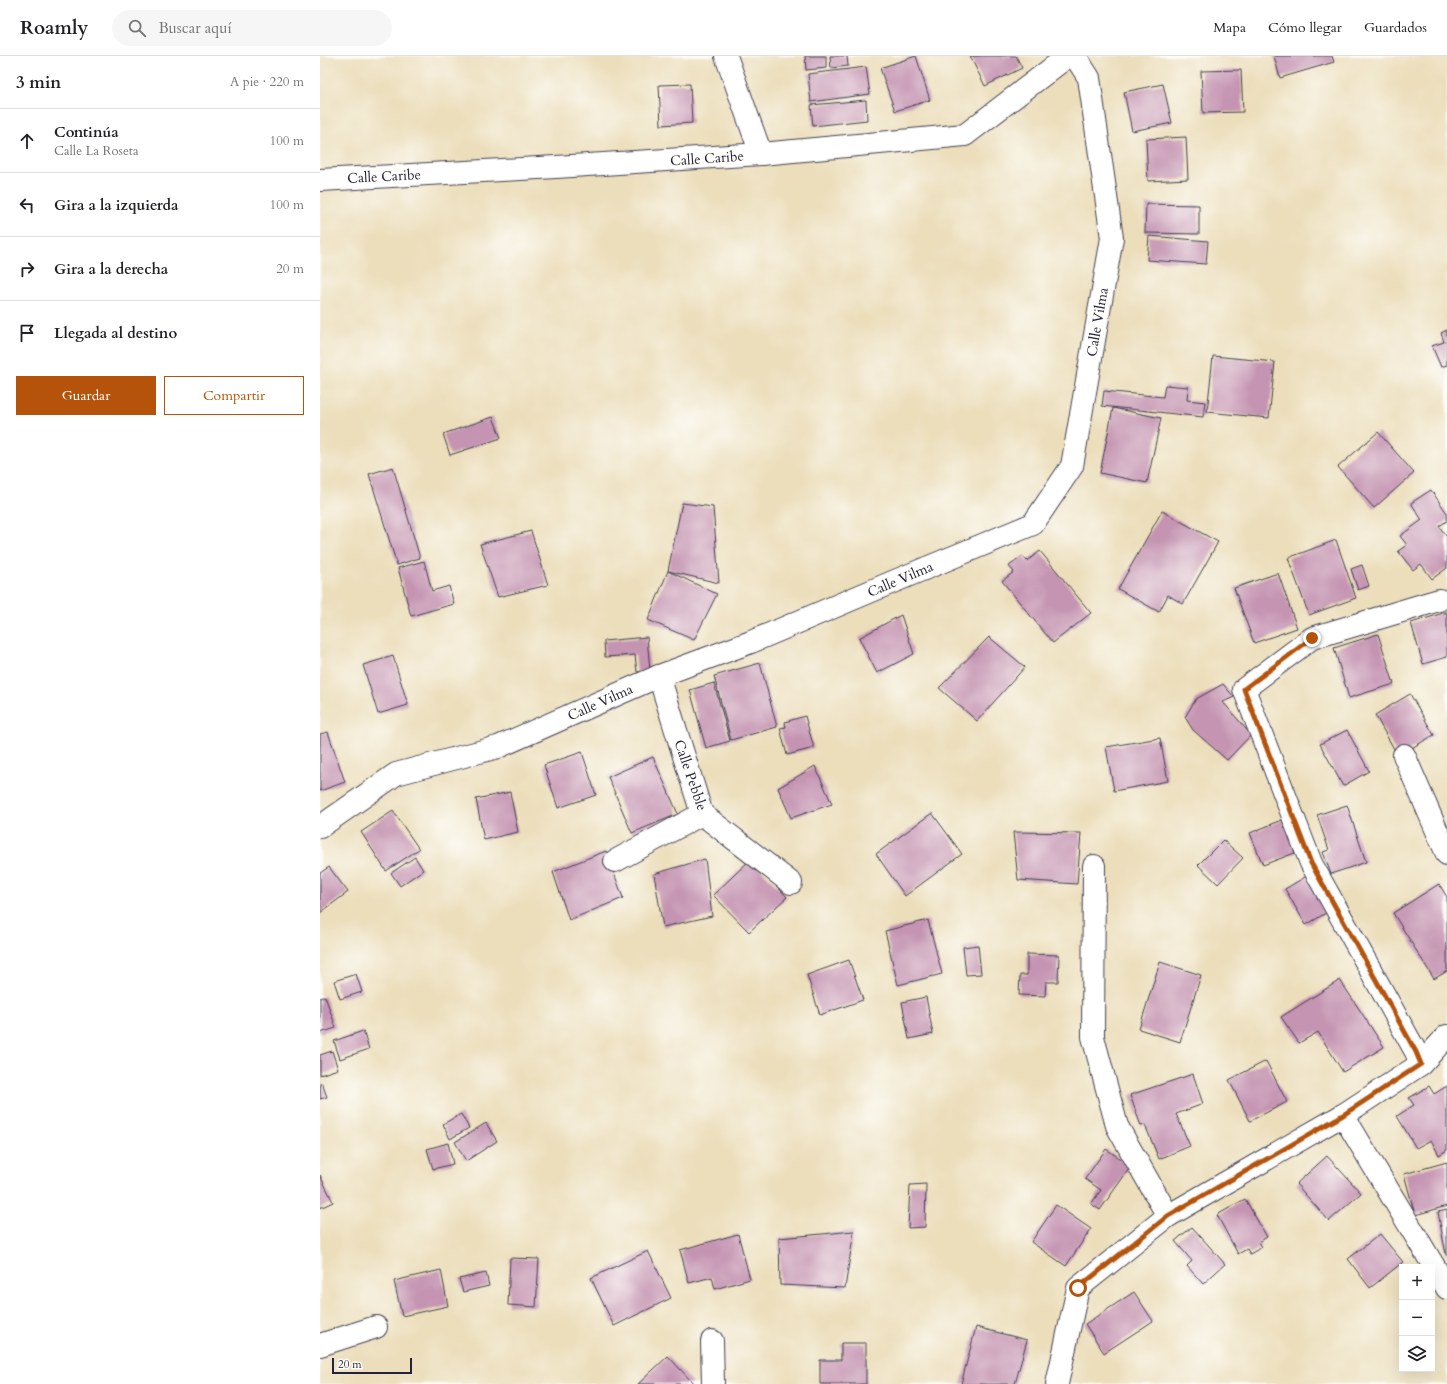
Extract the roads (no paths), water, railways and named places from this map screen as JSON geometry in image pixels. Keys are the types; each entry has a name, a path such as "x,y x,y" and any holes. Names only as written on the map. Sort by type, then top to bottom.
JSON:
{"street":[{"path":"726,56 761,154"},
{"name":"Calle Caribe","path":"320,180 556,168 761,154 965,135 1068,56"},
{"name":"Calle Vilma","path":"320,827 396,774 498,747 659,676 751,642 1033,524 1072,466 1112,238 1089,78 1075,56"},
{"path":"1421,1064 1409,1039 1311,863 1244,689 1312,638 1439,600"},
{"name":"Calle Pebble","path":"659,676 702,814 791,883"},
{"path":"1404,754 1447,854"},
{"path":"615,861 702,814"},
{"path":"1094,866 1093,1037 1117,1126 1168,1216"},
{"path":"1057,1384 1078,1288 1168,1216 1343,1115 1421,1064 1447,1036"},
{"path":"1343,1115 1447,1288"},
{"path":"320,1345 376,1327"},
{"path":"712,1340 713,1384"}]}
